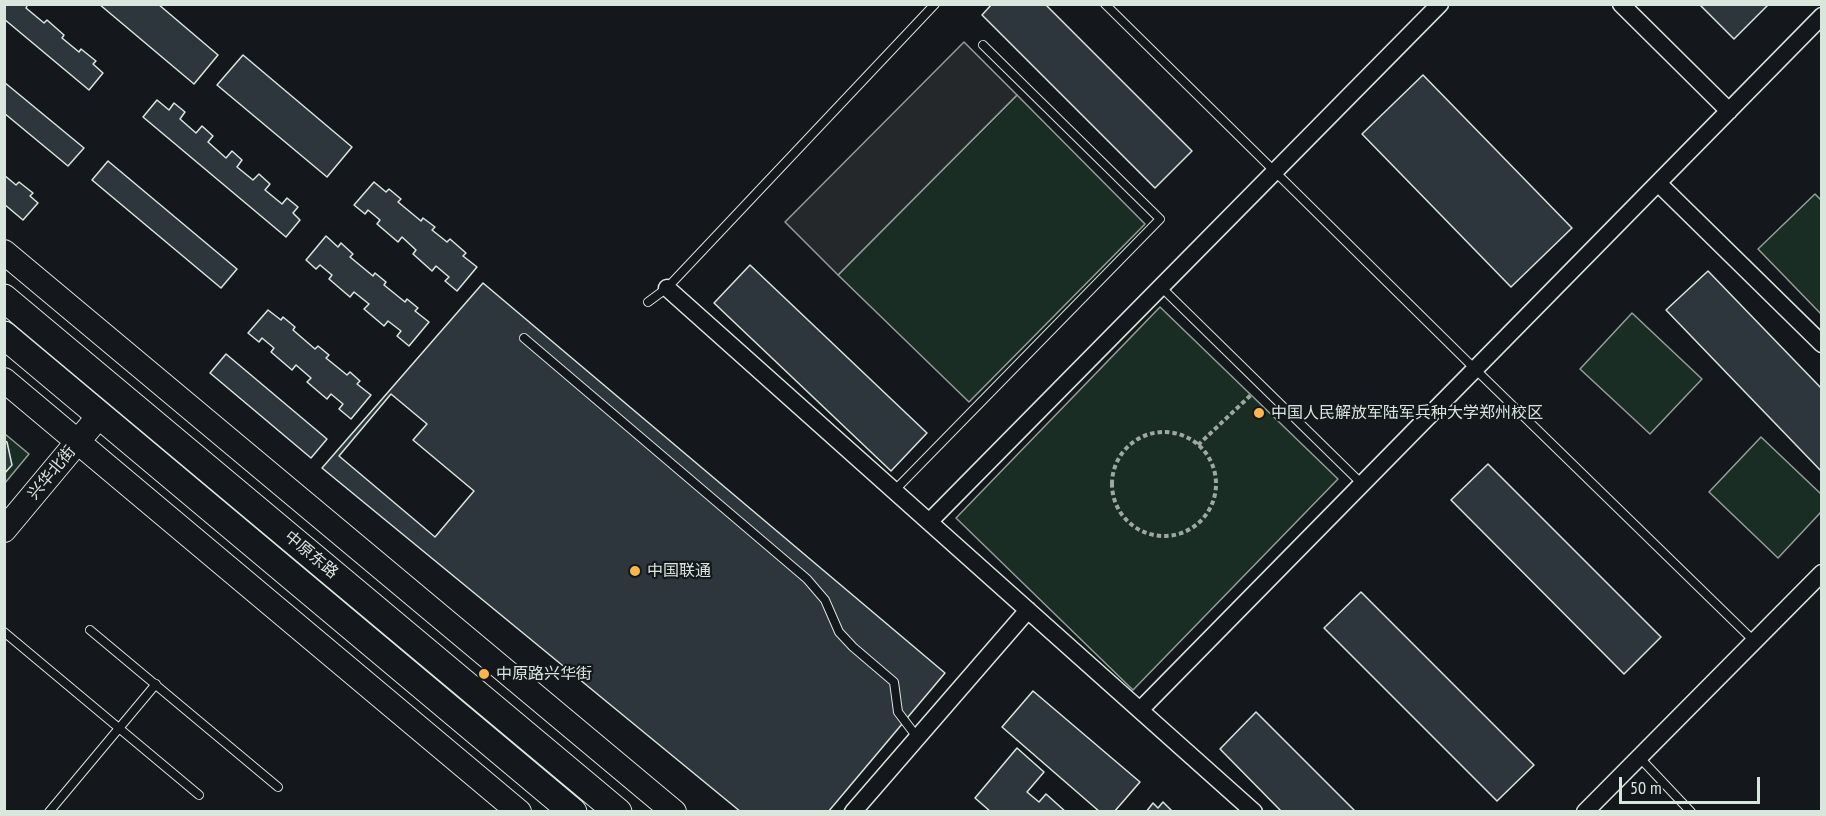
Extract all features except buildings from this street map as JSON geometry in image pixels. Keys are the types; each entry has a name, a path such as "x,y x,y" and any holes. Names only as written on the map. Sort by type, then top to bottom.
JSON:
{"main road":[{"name":"中原东路","path":"4,298 618,812"},
{"name":"中原东路","path":"4,335 573,812"}],"street":[{"path":"929,522 1440,4"},
{"path":"1621,4 1729,111"},
{"path":"1140,710 1821,16"},
{"path":"1658,183 1821,344"},
{"path":"4,252 674,812"},
{"path":"667,288 1254,812"},
{"path":"4,380 519,812"},
{"name":"兴华北街","path":"4,530 100,416"},
{"path":"1585,812 1821,573"},
{"path":"853,812 1028,610"}],"lane":[{"path":"648,302 667,288 935,4"},
{"path":"1105,4 1474,369 1754,641"},
{"path":"894,491 1160,219 983,45"},
{"path":"1161,287 1362,484"},
{"path":"524,338 807,579 825,600 839,632 894,682 898,712 917,737"},
{"path":"90,630 278,787"},
{"path":"4,632 199,795"},
{"path":"49,812 156,684"},
{"path":"1639,757 1691,812"}],"path":[{"path":"1198,445 1261,385"},
{"path":"1167,432 1184,436 1198,445 1209,458 1215,474 1216,491 1211,507 1202,521 1188,531 1171,536 1153,536 1137,529 1124,518 1115,502 1111,485 1114,468 1122,453 1135,441 1150,434 1167,432"}],"green space":[{"path":"1017,95 1145,224 969,402 838,275"},
{"path":"1815,194 1821,200 1821,314 1758,249"},
{"path":"1160,307 1338,479 1133,690 956,518"},
{"path":"1632,313 1702,379 1650,434 1580,369"},
{"path":"5,434 29,454 5,483"},
{"path":"1761,437 1821,494 1821,512 1778,558 1709,492"}],"shaded area":[{"path":"964,42 1017,95 838,275 785,222"}],"place":[{"name":"中国人民解放军陆军兵种大学郑州校区","path":"1259,413"},
{"name":"中国联通","path":"635,571"},
{"name":"中原路兴华街","path":"484,674"}]}
